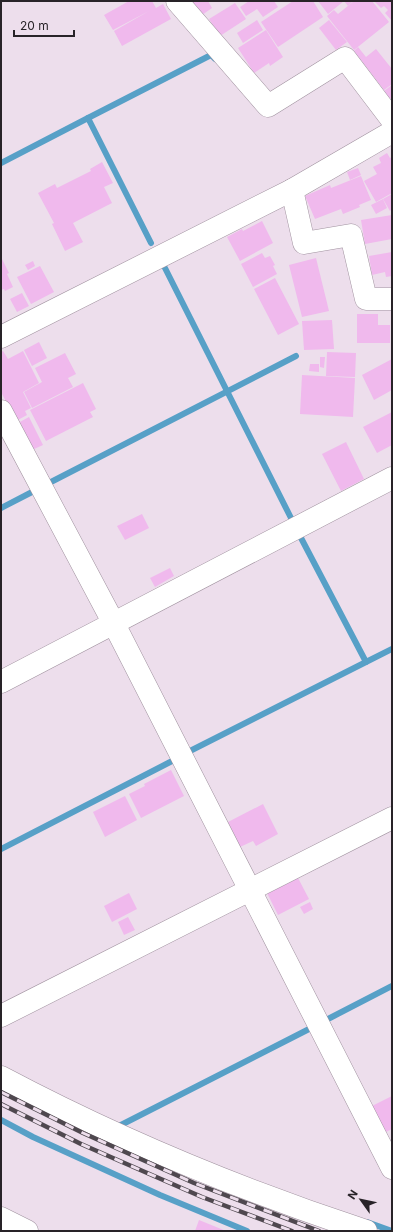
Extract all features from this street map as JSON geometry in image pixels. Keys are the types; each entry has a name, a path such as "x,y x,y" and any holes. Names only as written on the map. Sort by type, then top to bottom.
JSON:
{"street":[{"path":"177,1 268,106 345,58 392,120"},
{"path":"1,337 292,190 392,132"},
{"path":"292,190 304,243 351,235 366,299 392,299"},
{"path":"1,411 113,622 390,1160"},
{"path":"1,682 113,622 392,478"},
{"path":"1,1016 392,818"},
{"path":"1,1077 56,1107 132,1141 303,1210 366,1231"},
{"path":"1,1218 27,1231"}],"building":[{"path":"129,1 152,1 156,8 163,4 171,19 122,46 114,31 149,11 113,30 104,15"},
{"path":"208,1 212,8 202,15 192,2"},
{"path":"249,1 274,1 278,7 263,17 257,9 246,16 240,7"},
{"path":"293,1 313,1 323,17 278,47 261,22"},
{"path":"318,1 344,1 328,14"},
{"path":"344,1 353,1 348,6"},
{"path":"354,1 372,1 389,22 354,50 327,16 334,10 338,14"},
{"path":"374,1 392,1 392,21 385,13 388,10 384,6 381,8"},
{"path":"235,3 246,19 220,36 209,19"},
{"path":"257,20 263,30 243,43 237,33"},
{"path":"329,20 347,42 336,50 319,28"},
{"path":"266,30 283,57 270,66 269,63 254,73 238,48"},
{"path":"358,47 366,57 376,49 392,69 392,84 384,90 354,51"},
{"path":"392,85 392,97 390,99 384,91"},
{"path":"387,153 390,158 392,157 392,193 376,202 364,181 377,174 373,167 381,163 379,158"},
{"path":"102,162 113,183 104,187 112,203 73,223 83,242 65,251 52,224 54,223 38,193 55,184 57,188 91,171 90,169"},
{"path":"358,168 361,175 350,180 347,172"},
{"path":"361,176 371,200 359,205 360,207 343,214 341,209 315,219 305,196 330,185 331,188"},
{"path":"392,194 392,209 390,211 383,199"},
{"path":"383,199 387,208 376,214 371,205"},
{"path":"392,215 392,239 365,244 361,220"},
{"path":"262,221 273,243 240,261 227,237"},
{"path":"392,252 392,276 386,277 385,272 372,275 369,256"},
{"path":"262,253 265,258 270,256 275,265 273,266 277,274 253,287 241,264"},
{"path":"1,257 9,273 7,274 13,287 5,291 4,289 1,290"},
{"path":"316,258 329,311 302,317 289,265"},
{"path":"33,261 35,266 28,270 25,265"},
{"path":"40,266 54,292 31,304 17,277"},
{"path":"275,278 299,324 278,335 254,289"},
{"path":"22,293 29,306 17,312 10,299"},
{"path":"357,314 378,314 378,325 390,325 390,343 357,343"},
{"path":"332,320 334,349 304,350 302,321"},
{"path":"39,342 47,358 32,366 24,350"},
{"path":"3,351 8,359 23,351 39,383 23,392 31,408 25,411 27,415 16,421 1,392 1,352"},
{"path":"327,352 356,353 355,377 326,376"},
{"path":"65,353 76,374 68,378 73,387 32,408 24,392 42,382 35,368"},
{"path":"320,357 325,357 324,368 320,367"},
{"path":"392,359 392,390 374,400 362,375"},
{"path":"310,364 319,364 319,372 309,371"},
{"path":"302,375 355,378 353,417 300,414"},
{"path":"83,383 96,409 90,412 93,417 46,441 30,410"},
{"path":"392,412 392,445 377,453 363,427"},
{"path":"29,417 43,445 32,450 18,423"},
{"path":"346,442 364,479 341,491 322,454"},
{"path":"142,514 149,528 125,540 117,526"},
{"path":"170,568 174,576 155,587 150,578"},
{"path":"171,770 184,796 141,818 129,794 145,786 144,784"},
{"path":"125,796 137,820 105,837 93,812"},
{"path":"263,804 278,834 256,846 253,841 240,847 228,822"},
{"path":"298,878 309,899 278,915 267,893"},
{"path":"129,893 137,909 112,922 104,906"},
{"path":"310,902 313,909 304,914 300,907"},
{"path":"128,917 135,930 124,935 118,922"},
{"path":"392,1096 392,1129 384,1133 370,1107"},
{"path":"199,1220 226,1231 195,1231"}],"waterway":[{"path":"88,118 211,55 215,59"},
{"path":"1,163 88,118 151,243"},
{"path":"165,268 291,518"},
{"path":"49,483 296,356"},
{"path":"1,508 34,491"},
{"path":"300,536 366,662 392,649"},
{"path":"188,752 366,662"},
{"path":"1,849 174,760"},
{"path":"328,1019 392,986"},
{"path":"117,1127 313,1027"},
{"path":"1,1120 33,1137 160,1195 247,1231"},
{"path":"367,1222 392,1231"}],"railway":[{"path":"1,1092 83,1133 194,1183 319,1231"},
{"path":"1,1104 81,1144 202,1197 292,1231"}]}
